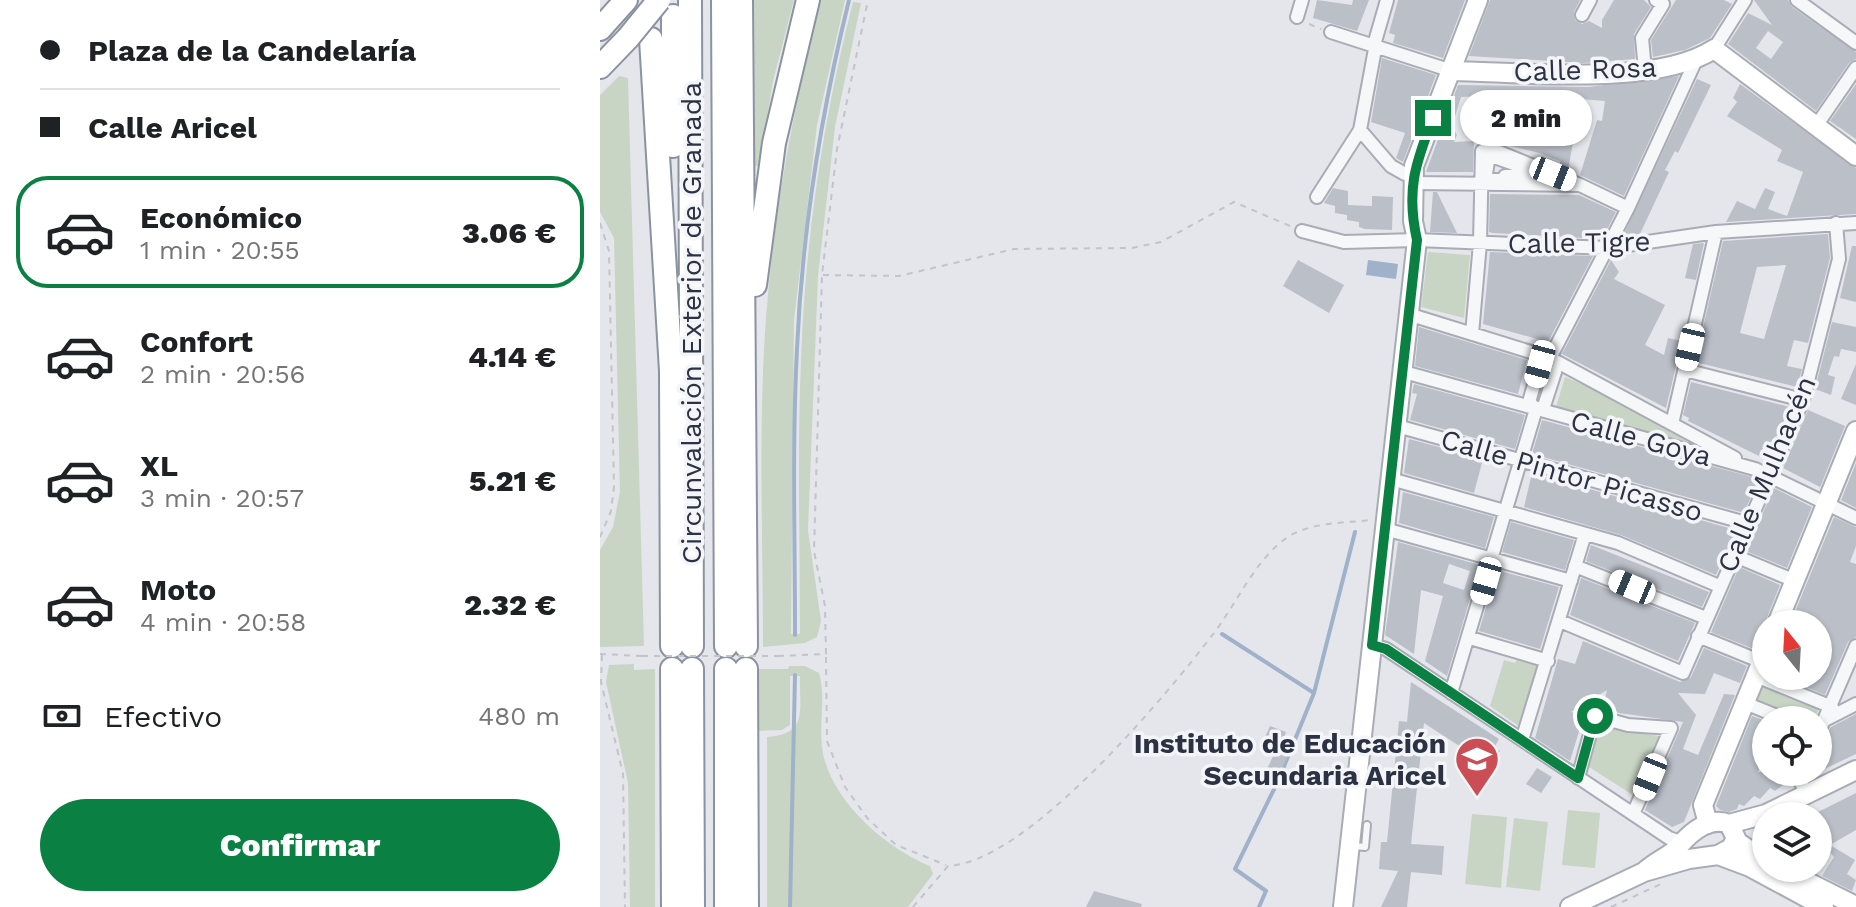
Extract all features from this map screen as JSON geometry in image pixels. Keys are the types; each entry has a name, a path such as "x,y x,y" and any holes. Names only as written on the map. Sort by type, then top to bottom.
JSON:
{"highway":[{"path":"600,29 626,0"},
{"name":"Circunvalación Exterior de Granada","path":"671,371 682,646 690,0"},
{"name":"Circunvalación Exterior de Granada","path":"723,0 736,646 745,470"},
{"path":"741,0 745,470"},
{"path":"745,470 754,290 764,203 792,57 808,0"},
{"path":"600,67 628,38 666,8"},
{"path":"666,8 674,351 671,371"},
{"path":"651,39 671,371"},
{"path":"673,907 682,669 693,907"},
{"path":"726,907 736,669 747,907"}],"street":[{"path":"1297,17 1302,0"},
{"path":"1317,197 1360,130 1387,0"},
{"path":"1343,907 1417,240 1408,178 1478,0"},
{"path":"1582,15 1590,0"},
{"path":"1645,70 1642,38 1663,4 1656,0"},
{"path":"1745,0 1714,49 1856,156"},
{"path":"1797,0 1856,43"},
{"path":"1331,32 1452,71"},
{"name":"Calle Rosa","path":"1452,71 1584,74 1645,70 1695,62 1714,49"},
{"path":"1451,693 1470,638 1536,409 1544,406 1555,372 1550,358 1628,208 1695,62"},
{"path":"1816,126 1856,68"},
{"path":"1360,130 1391,166 1408,178 1580,185"},
{"path":"1472,334 1480,243 1482,151 1499,152 1628,208"},
{"path":"1489,155 1547,176 1505,176 1505,180 1483,182 1489,155"},
{"name":"Calle Mulhacén","path":"1560,621 1683,673 1746,523 1803,400 1839,259 1836,223"},
{"name":"Calle Tigre","path":"1302,231 1344,242 1417,240 1607,248 1716,232 1856,223"},
{"path":"1672,424 1716,232"},
{"path":"1408,314 1550,358 1755,469"},
{"path":"1685,370 1803,400"},
{"name":"Calle Goya","path":"1404,372 1755,469 1856,518"},
{"name":"Calle Pintor Picasso","path":"1397,426 1746,523"},
{"path":"1783,610 1856,431"},
{"path":"1391,479 1618,543 1719,586"},
{"path":"1386,523 1492,559 1571,581"},
{"path":"1522,740 1585,534"},
{"path":"1733,555 1795,581"},
{"path":"1575,566 1706,618"},
{"path":"1698,636 1752,659"},
{"path":"1470,638 1548,661"},
{"path":"1372,645 1386,649 1683,848 1718,855 1750,867 1824,907"},
{"path":"1832,707 1856,646"},
{"path":"1708,824 1703,805 1752,686"},
{"path":"1805,690 1830,706"},
{"path":"1745,703 1752,706"},
{"path":"1832,716 1856,704"},
{"path":"1578,778 1595,716 1628,725 1671,728 1633,814"},
{"path":"1718,855 1734,834 1766,814 1856,770"},
{"path":"1803,786 1807,794"},
{"path":"1570,907 1644,872 1683,848 1686,834 1716,821 1752,849"},
{"path":"1808,882 1856,906"}],"lane":[{"path":"1350,845 1365,847 1367,825"}],"path":[{"path":"868,0 837,149 822,275 814,551 825,606 827,741 845,787 868,819 896,845 948,866 966,865 998,851 1113,753 1215,632 1274,548 1291,535 1314,526 1386,523"},
{"path":"1297,17 1331,32"},
{"path":"822,275 899,276 1014,249 1132,248 1161,242 1234,202 1302,231"},
{"path":"600,223 609,251 614,487 611,511 600,537"},
{"path":"625,907 623,774 601,682 601,654 826,654"},
{"path":"913,907 948,866"},
{"path":"1611,907 1661,884"}],"green space":[{"path":"754,0 794,0 773,81 759,166 755,166"},
{"path":"821,0 845,0 817,125 794,320 791,634 800,634 800,395 811,226 824,135 842,46 853,2 861,3 835,127 818,276 808,530 821,621 817,637 805,643 763,647 762,400 766,318 786,158"},
{"path":"619,76 628,78 644,646 600,647 600,550 613,527 620,492 614,238 600,212 600,95"},
{"path":"1428,252 1470,255 1464,318 1421,307"},
{"path":"1565,377 1603,393 1707,453 1555,410"},
{"path":"1517,659 1539,665 1520,727 1490,706 1504,660 1515,663"},
{"path":"634,664 634,670 655,669 655,907 630,907 628,783 606,682 609,665"},
{"path":"789,666 805,666 819,673 822,747 835,785 861,819 878,834 930,866 933,874 908,907 767,907 767,737 790,731 796,725 800,709 800,676 790,676 790,725 782,730 758,731 758,669 788,669"},
{"path":"1760,690 1774,690 1814,706 1767,706 1755,701"},
{"path":"1598,726 1664,737 1636,797 1589,767"},
{"path":"1568,810 1600,813 1595,868 1562,865"},
{"path":"1472,814 1507,817 1501,888 1465,884"},
{"path":"1514,818 1548,822 1540,891 1506,887"}],"water":[{"path":"1368,260 1398,264 1396,279 1366,275"}],"building":[{"path":"1317,0 1352,5 1353,0 1369,0 1357,31 1313,18"},
{"path":"1398,0 1465,0 1443,58 1393,43 1395,35 1389,33"},
{"path":"1490,0 1580,0 1574,12 1575,20 1582,24 1589,21 1602,28 1602,20 1614,0 1644,0 1651,7 1634,34 1635,59 1584,63 1469,56"},
{"path":"1676,0 1724,0 1732,4 1710,38 1685,50 1653,57 1651,40"},
{"path":"1754,0 1788,0 1792,7 1856,52 1856,59 1849,63 1816,111 1728,44 1748,13 1772,25","holes":["1768,31 1783,42 1771,59 1756,48"]},
{"path":"1382,58 1436,75 1403,162 1396,158 1405,133 1371,122"},
{"path":"1679,76 1624,196 1580,175 1597,120 1602,121 1605,101 1581,99 1568,170 1560,166 1560,161 1540,153 1477,138 1482,96 1461,97 1452,126 1457,135 1454,142 1474,141 1473,172 1426,172 1458,85 1588,87","holes":["1530,96 1554,96 1554,117 1523,113 1522,130 1502,128 1505,104 1529,106"]},
{"path":"1697,79 1711,85 1678,153 1675,151 1665,170 1669,172 1640,234 1623,236"},
{"path":"1740,84 1856,168 1856,214 1726,222 1737,201 1755,209 1765,188 1775,192 1768,209 1787,216 1803,172 1777,161 1782,150 1727,116 1737,102 1733,98"},
{"path":"1856,84 1856,139 1830,121"},
{"path":"1333,188 1348,191 1348,205 1372,206 1372,196 1393,197 1392,230 1365,229 1359,227 1359,222 1347,220 1347,215 1335,213 1335,206 1324,203"},
{"path":"1433,192 1437,192 1457,233 1430,232"},
{"path":"1490,194 1579,195 1616,212 1602,239 1493,233 1489,232"},
{"path":"1828,234 1830,258 1808,343 1794,340 1787,366 1802,369 1797,387 1695,362 1723,241","holes":["1786,265 1764,339 1740,333 1757,267"]},
{"path":"1704,243 1696,280 1685,278 1693,244"},
{"path":"1852,246 1856,246 1856,302 1840,298"},
{"path":"1490,252 1593,256 1548,342 1483,324"},
{"path":"1298,260 1344,285 1329,313 1283,286"},
{"path":"1611,260 1619,272 1614,279 1665,305 1645,345 1664,355 1668,338 1682,341 1666,408 1562,354"},
{"path":"1832,322 1856,327 1856,352 1841,349 1839,357 1834,356 1828,375 1835,377 1831,395 1815,389"},
{"path":"1419,327 1527,360 1518,394 1415,366"},
{"path":"1856,364 1856,405 1841,399"},
{"path":"1691,382 1790,407 1767,460 1688,421 1689,418 1683,415"},
{"path":"1414,384 1525,415 1515,449 1410,420 1417,394 1412,393"},
{"path":"1808,410 1845,426 1819,490 1820,487 1783,468"},
{"path":"1542,420 1758,480 1744,513 1532,454"},
{"path":"1409,439 1483,459 1474,493 1404,473"},
{"path":"1856,463 1856,508 1841,500"},
{"path":"1532,473 1736,530 1716,575 1621,535 1524,507"},
{"path":"1774,488 1812,507 1787,568 1746,551"},
{"path":"1403,492 1494,517 1485,548 1399,523"},
{"path":"1834,517 1856,527 1856,546 1850,562 1856,564 1856,637 1848,642 1832,679 1832,610 1796,610"},
{"path":"1511,522 1574,540 1565,570 1502,552"},
{"path":"1398,542 1480,565 1447,676 1425,661 1443,596 1421,590 1414,654 1385,635","holes":["1449,564 1470,571 1464,590 1443,583"]},
{"path":"1591,545 1709,592 1702,607 1586,561"},
{"path":"1739,567 1780,585 1770,610 1752,610 1752,648 1711,632"},
{"path":"1497,570 1559,587 1540,649 1479,631"},
{"path":"1581,578 1695,623 1678,661 1570,615"},
{"path":"1583,641 1680,682 1691,677 1704,648 1747,666 1740,683 1714,673 1705,694 1678,693 1696,715 1683,749 1698,755 1724,694 1735,695 1684,822 1672,827 1645,810 1683,722 1619,713 1603,706 1607,690 1571,712 1584,715 1570,761 1535,738 1558,659 1575,664"},
{"path":"1411,682 1499,739 1494,748 1500,751 1490,766 1424,723 1411,844 1444,846 1442,875 1411,872 1407,907 1381,907 1398,871 1379,869 1381,842 1387,842 1399,721 1407,722"},
{"path":"1856,714 1856,754 1832,765 1832,726"},
{"path":"1752,716 1752,786 1782,786 1775,791 1770,788 1760,799 1754,796 1744,806 1739,804 1737,809 1729,812 1716,806"},
{"path":"1270,726 1286,732 1282,744 1265,737"},
{"path":"1277,748 1289,753 1277,779 1265,773"},
{"path":"1537,768 1552,777 1541,793 1526,784"},
{"path":"1856,793 1856,830 1832,844 1832,805"},
{"path":"1832,846 1855,860 1847,874 1856,880 1852,891 1832,881"},
{"path":"1094,891 1142,904 1141,907 1086,907"}],"waterway":[{"path":"795,635 795,420 803,261 814,173 849,0"},
{"path":"1259,907 1266,891 1235,869 1278,781 1314,693 1355,532"},
{"path":"1222,634 1314,693"},
{"path":"790,907 795,675"}],"place":[{"name":"Instituto de Educación Secundaria Aricel","path":"1477,798"}],"route":[{"path":"1433,118 1414,166 1412,183 1417,240 1372,645 1386,649 1578,778 1595,716"}]}
